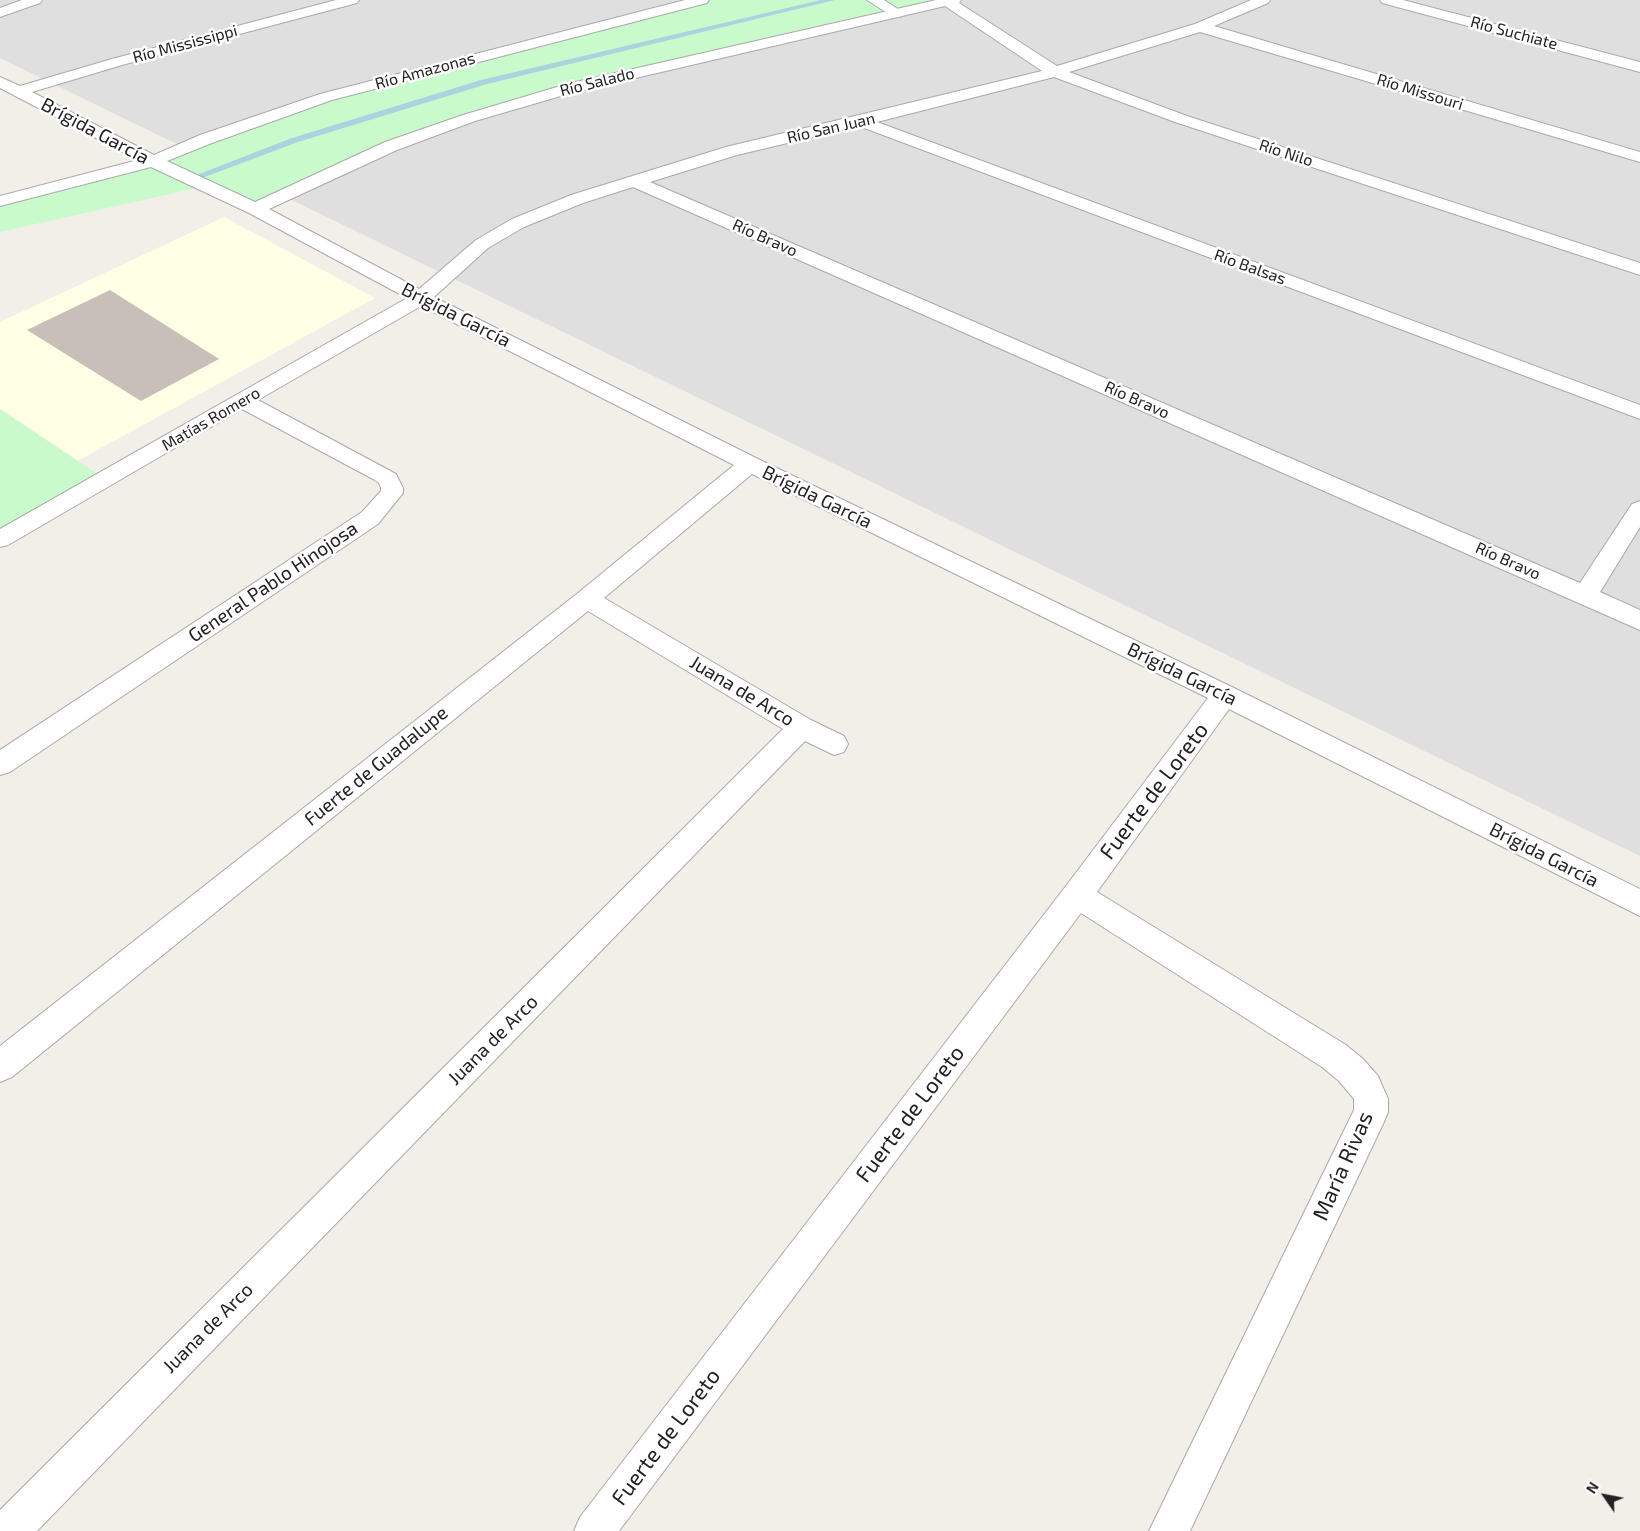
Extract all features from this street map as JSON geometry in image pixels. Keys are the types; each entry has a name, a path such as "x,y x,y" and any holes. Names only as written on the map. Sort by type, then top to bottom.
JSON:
{"street":[{"path":"0,13 35,0"},
{"name":"Río Mississippi","path":"9,86 117,62 329,2 352,0"},
{"name":"Río Amazonas","path":"0,201 153,161 206,139 326,97 702,0"},
{"path":"874,0 897,13"},
{"name":"Río San Juan","path":"421,298 482,244 518,222 577,199 732,151 1055,72 1200,27 1263,0"},
{"name":"Río Suchiate","path":"1387,0 1640,67"},
{"name":"Río Salado","path":"255,209 391,146 469,118 567,89 951,1"},
{"name":"Río Nilo","path":"951,1 1055,72 1119,97 1640,269"},
{"name":"Río Missouri","path":"1200,27 1640,157"},
{"name":"Brígida García","path":"9,86 153,161 255,209 421,298 750,464 1225,695 1640,903"},
{"name":"Río Balsas","path":"860,121 1640,412"},
{"name":"Río Bravo","path":"633,181 1585,595 1640,621"},
{"name":"Matías Romero","path":"0,538 421,298"},
{"name":"General Pablo Hinojosa","path":"0,764 370,518 392,493 388,479 381,474 243,401"},
{"name":"Fuerte de Guadalupe","path":"0,1066 587,599 750,464"},
{"path":"1585,595 1640,509"},
{"name":"Juana de Arco","path":"8,1531 802,727 587,599"},
{"name":"Fuerte de Loreto","path":"594,1531 1077,895 1225,695"},
{"path":"802,727 834,744"},
{"name":"María Rivas","path":"1077,895 1334,1056 1351,1070 1366,1087 1371,1099 1371,1112 1169,1531"}],"shaded area":[{"path":"0,0 1640,0 1640,856 0,58"},
{"path":"224,217 375,298 72,464 0,414 0,322"}],"green space":[{"path":"702,0 954,0 669,64 469,118 255,209 205,186 0,232 0,198 153,161 269,116"},
{"path":"0,409 105,479 0,539"}],"building":[{"path":"110,290 219,359 141,401 27,330"}],"waterway":[{"path":"199,176 295,140 484,82 831,0"}]}
